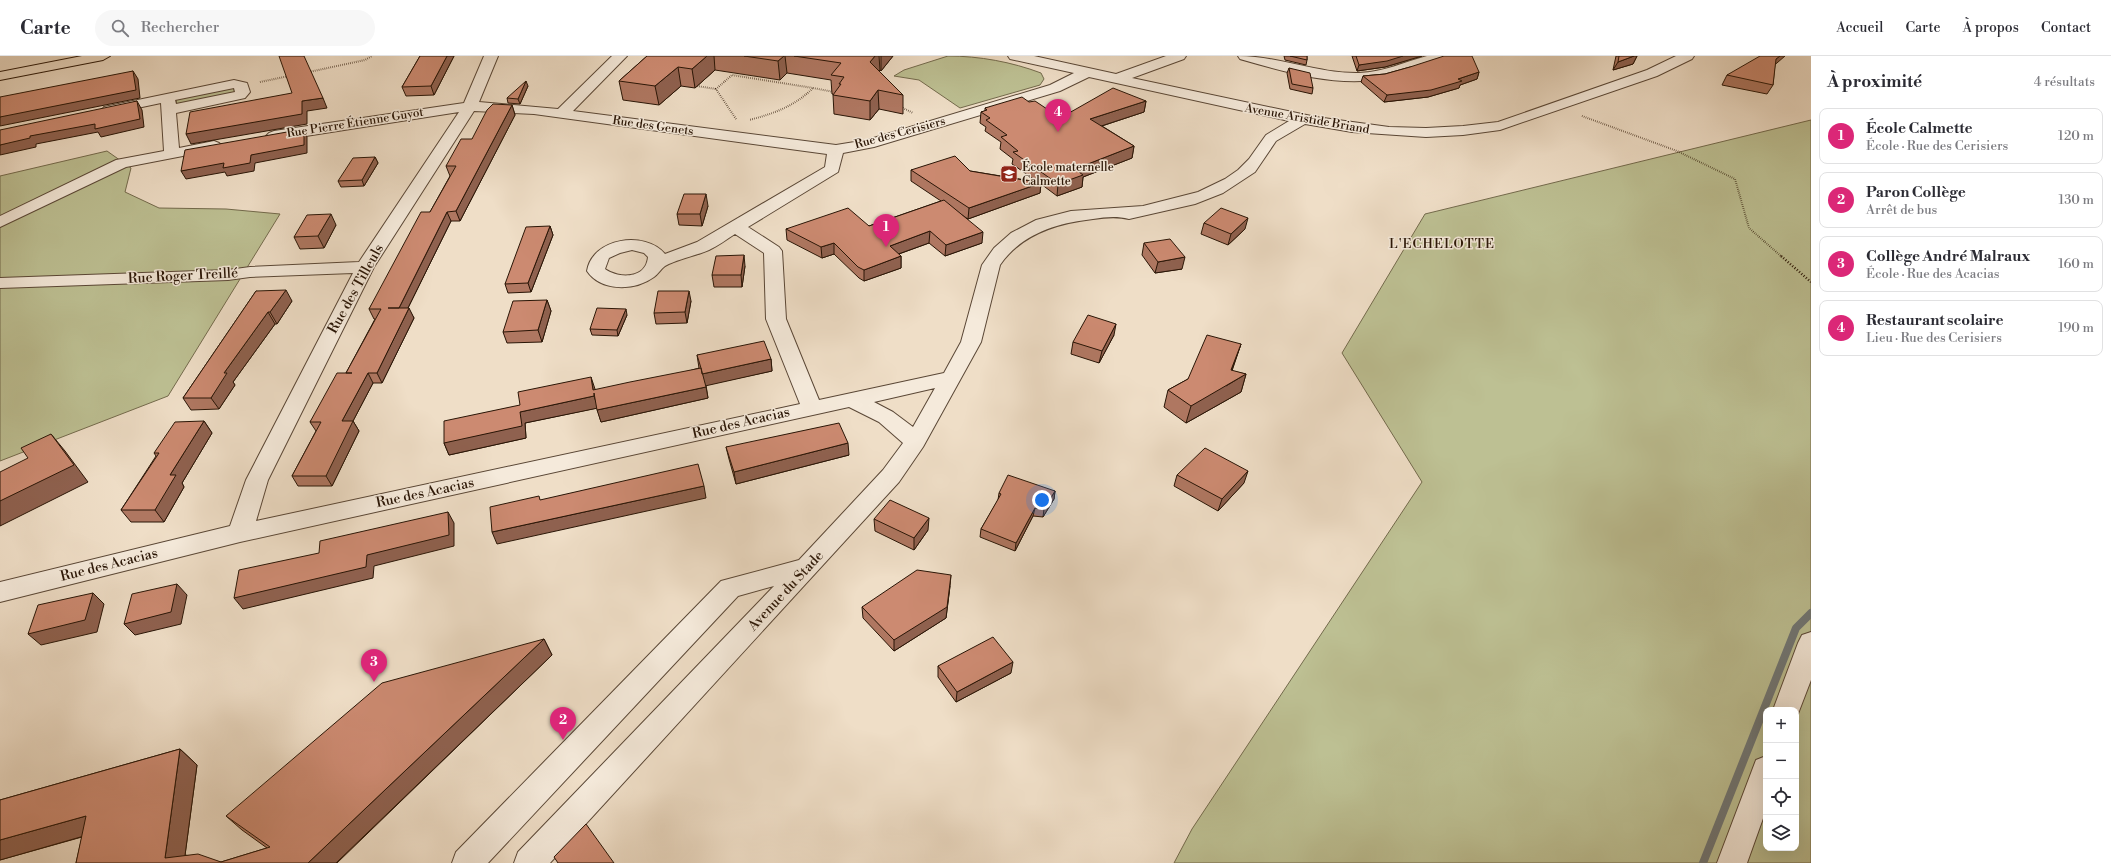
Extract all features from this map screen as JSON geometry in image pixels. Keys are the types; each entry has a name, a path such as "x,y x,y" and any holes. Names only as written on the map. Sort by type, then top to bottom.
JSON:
{"main road":[{"path":"0,76 103,56"}],"street":[{"name":"Rue des Tilleuls","path":"240,533 257,480 365,267 470,106 490,56"},
{"path":"562,114 620,56"},
{"name":"Avenue Aristide Briand","path":"1015,56 1049,60 1116,79 1302,120 1370,131 1445,133 1500,126 1652,73 1687,56"},
{"path":"1116,79 1179,56"},
{"path":"1245,56 1320,73 1357,76 1390,73 1442,56"},
{"path":"1149,67 1162,89"},
{"name":"Rue des Cerisiers","path":"658,263 704,246 832,169 836,150 869,144 1055,88 1087,72"},
{"path":"92,114 169,104 234,84 242,86"},
{"path":"169,104 172,153"},
{"name":"Rue des Genets","path":"470,106 562,114 836,150"},
{"name":"Rue Pierre Étienne Guyot","path":"256,139 470,106"},
{"path":"1262,112 1264,131 1268,141"},
{"name":"Avenue du Stade","path":"529,863 807,568 891,476 915,442 971,342 987,281 1029,244 1052,232 1080,223 1180,204 1201,198 1220,189 1245,173 1257,161 1268,141 1302,120"},
{"path":"0,222 122,163 226,144"},
{"path":"735,226 773,252 776,319 812,407"},
{"name":"Rue Roger Treillé","path":"0,283 228,275 250,272 365,267"},
{"name":"Rue des Acacias","path":"0,592 240,533 812,407 951,378"},
{"path":"851,400 880,412 904,429 915,442"},
{"path":"467,863 730,588 807,568"},
{"path":"1788,707 1811,643"},
{"path":"1732,863 1763,777"}],"path":[{"path":"309,72 365,60 372,56"},
{"path":"242,86 294,75"},
{"path":"716,89 732,75 834,92"},
{"path":"760,80 764,75"},
{"path":"697,86 716,89 738,122"},
{"path":"745,120 766,116 786,108 804,97 813,88"},
{"path":"897,105 918,116"},
{"path":"1557,107 1677,151 1735,179 1749,228 1811,282"}],"green space":[{"path":"948,56 983,58 1007,63 1041,73 1044,79 1040,85 960,108 919,80 894,76 904,70"},
{"path":"233,87 235,93 177,106 176,99"},
{"path":"1811,120 1811,863 1174,863 1192,829 1422,482 1342,353 1425,214"},
{"path":"107,151 131,168 125,192 159,208 226,209 280,214 168,396 0,461 0,176"}],"building":[{"path":"279,56 304,56 323,98 302,101 302,114 186,134 190,112 292,93"},
{"path":"420,56 447,56 431,86 402,87"},
{"path":"647,56 707,56 692,69 678,67 655,86 619,81"},
{"path":"744,56 784,56 778,61"},
{"path":"794,56 875,56 870,62 903,95 878,90 870,101 833,95 844,77 831,75 841,63"},
{"path":"1290,56 1307,56 1307,60"},
{"path":"1356,56 1403,56 1387,61 1359,65"},
{"path":"1444,56 1472,56 1479,72 1458,79 1462,81 1431,90 1387,95 1363,76 1385,74"},
{"path":"1619,56 1634,56 1618,62"},
{"path":"1760,56 1780,56 1776,59 1773,85 1727,75"},
{"path":"1289,68 1310,73 1313,88 1292,84"},
{"path":"133,71 136,90 0,117 0,97"},
{"path":"526,81 518,99 507,98"},
{"path":"1113,88 1146,101 1090,119 1134,146 1075,169 1083,175 1058,184 1013,152 1018,151 1001,137 1007,135 986,120 990,118 981,112 987,110 985,108 1022,97 1029,102 1035,101 1053,113 1062,110 1069,113"},
{"path":"137,101 140,119 95,129 95,124 30,136 30,138 0,145 0,130"},
{"path":"493,104 512,105 456,211 447,212 399,308 409,308 377,373 368,373 342,421 353,421 326,476 292,476 321,422 310,422 337,373 346,373 381,309 369,309 421,212 430,212 456,166 446,166 461,139 472,139 487,110"},
{"path":"304,129 304,145 251,155 250,163 223,168 224,163 181,171 185,150"},
{"path":"955,156 970,171 1041,183 969,208 911,170"},
{"path":"375,157 362,180 338,181 353,158"},
{"path":"684,194 706,194 700,214 677,214"},
{"path":"944,200 983,232 946,245 930,231 890,246 901,256 864,270 858,267 834,243 821,247 786,229 848,208 869,226"},
{"path":"1221,208 1248,218 1231,234 1204,223"},
{"path":"331,214 318,236 294,237 307,215"},
{"path":"550,226 528,283 505,284 526,227"},
{"path":"1170,239 1185,257 1158,262 1144,243"},
{"path":"744,255 741,275 712,275 716,256"},
{"path":"286,290 270,312 268,312 224,373 227,373 211,398 183,398 256,291"},
{"path":"658,291 689,291 685,312 654,313"},
{"path":"547,300 538,330 503,332 513,301"},
{"path":"597,308 626,309 617,330 590,329"},
{"path":"1088,315 1116,324 1102,351 1073,342"},
{"path":"1207,335 1241,344 1231,370 1246,374 1191,406 1168,390 1188,379"},
{"path":"764,341 771,359 703,374 706,387 597,410 594,393 594,396 520,412 522,426 444,443 444,421 520,405 518,392 591,377 593,390 701,368 697,355"},
{"path":"204,421 170,475 176,475 155,510 121,510 159,453 154,453 175,422"},
{"path":"839,423 848,443 734,472 726,447"},
{"path":"51,434 74,465 0,501 0,472 28,458 21,448"},
{"path":"1205,448 1248,471 1222,499 1177,475"},
{"path":"698,464 704,486 492,532 490,507 539,496 540,500"},
{"path":"1008,475 1055,491 1044,509 1035,508 1016,543 981,529 1001,494 999,493"},
{"path":"890,500 929,518 914,538 874,519"},
{"path":"448,512 449,535 367,555 366,567 234,598 239,570 319,553 320,541"},
{"path":"917,570 951,575 947,607 894,640 862,607"},
{"path":"177,584 171,612 124,624 132,594"},
{"path":"93,593 85,620 28,634 38,605"},
{"path":"993,637 1013,662 957,692 938,666"},
{"path":"544,639 308,863 76,863 86,816 0,840 0,800 180,749 165,858 198,854 221,862 270,847 226,816 382,683"},
{"path":"586,824 614,863 558,863 554,857"}],"waterway":[{"path":"1703,863 1796,628 1811,613"}],"place":[{"name":"Restaurant scolaire","path":"1058,132"},
{"name":"École maternelle Calmette","path":"1009,174"},
{"name":"École Calmette","path":"886,247"},
{"name":"Collège André Malraux","path":"374,682"},
{"name":"Paron Collège","path":"563,740"}],"district":[{"name":"L'ECHELOTTE","path":"1442,244"}]}
